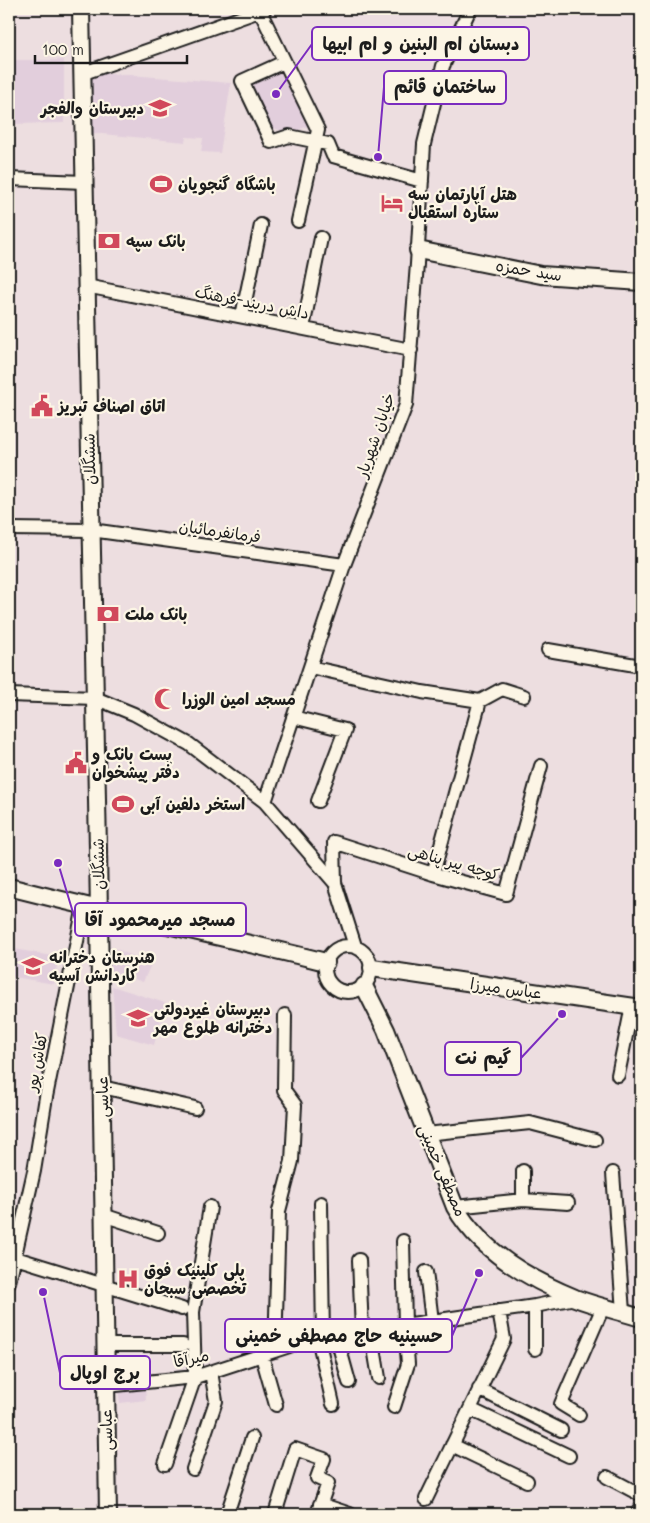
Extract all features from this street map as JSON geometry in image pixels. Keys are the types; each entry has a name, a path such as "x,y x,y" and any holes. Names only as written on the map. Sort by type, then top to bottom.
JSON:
{"main road":[{"name":"ششگلان","path":"81,9 95,698 91,907"},
{"name":"سید حمزه","path":"418,250 541,275 641,282"},
{"path":"9,887 326,962"},
{"name":"عباسى","path":"91,907 102,1087 104,1285"},
{"name":"عباس میرزا","path":"372,968 636,1007"},
{"name":"مصطفی خمینی","path":"364,986 386,1030 455,1207 462,1220 491,1251 535,1278 575,1298 641,1318"},
{"name":"عباسی","path":"104,1285 108,1514"}],"street":[{"name":"خیابان شهریار","path":"265,802 344,565 406,405 424,144 443,66 470,9"},
{"path":"81,74 262,10 284,62 318,130 298,221"},
{"path":"284,62 242,81 271,142 288,136 328,144 333,156 422,181"},
{"path":"9,179 84,182"},
{"path":"242,316 261,225"},
{"path":"303,328 322,238"},
{"name":"داش دربند-فرهنگ","path":"86,286 411,350"},
{"name":"فرمانفرمائیان","path":"9,529 91,530 344,565"},
{"path":"548,650 641,666"},
{"path":"310,667 422,692 480,701 502,689 524,696"},
{"path":"9,695 95,698 134,714 189,744 265,802 334,883 355,946 366,954 372,968 370,978 358,990 350,992 336,989 326,977 326,962 329,956 340,947 355,946"},
{"path":"433,874 480,701"},
{"path":"293,717 346,730 318,801"},
{"name":"کوچه پیر پناهی","path":"334,883 334,842 433,874 506,894 541,766"},
{"name":"کفاش پور","path":"9,1282 12,1257 34,1171 46,1097 91,907"},
{"path":"618,1075 636,1007"},
{"path":"275,1351 280,1211 292,1161 295,1105 284,1090 285,1015"},
{"path":"102,1087 195,1108"},
{"path":"426,1134 530,1123 595,1140"},
{"path":"523,1172 523,1200"},
{"path":"613,1173 623,1312"},
{"path":"455,1207 523,1200 568,1203"},
{"path":"321,1203 320,1338 333,1404"},
{"path":"165,1464 195,1377 194,1312 210,1208"},
{"path":"103,1215 158,1233"},
{"path":"394,1407 408,1364 403,1241"},
{"path":"12,1257 182,1309"},
{"path":"359,1260 367,1331 380,1378"},
{"path":"426,1272 432,1321"},
{"name":"میرآقا","path":"106,1386 195,1377 320,1338 535,1306 575,1298"},
{"path":"535,1306 535,1349"},
{"path":"579,1414 560,1404 602,1307"},
{"path":"426,1499 504,1339 499,1311"},
{"path":"336,1335 349,1382"},
{"path":"105,1345 183,1344"},
{"path":"262,1356 276,1405"},
{"path":"193,1470 216,1401 211,1372"},
{"path":"479,1389 561,1430"},
{"path":"470,1409 569,1456"},
{"path":"227,1514 252,1438"},
{"path":"452,1445 526,1481"},
{"path":"274,1514 295,1449 324,1459 317,1478 328,1483 319,1509 354,1512"},
{"path":"607,1477 641,1495"}],"shaded area":[{"path":"9,60 64,60 64,123 9,124"},
{"path":"283,68 309,125 299,130 282,131 270,127 262,113 252,81"},
{"name":"دبیرستان والفجر","path":"92,72 231,83 220,153 201,152 203,138 186,137 185,142 92,133"},
{"path":"112,947 151,964 143,982 106,969"},
{"name":"هنرستان دخترانه کاردانش آسیه","path":"9,948 58,957 54,984 9,976"},
{"name":"دبیرستان غیردولتی دخترانه طلوع مهر","path":"112,986 165,1003 154,1045 116,1034"},
{"path":"145,1384 146,1400 120,1403 118,1387"}],"place":[{"name":"دبستان ام البنین و ام ابیها","path":"276,94"},
{"name":"دبیرستان والفجر","path":"160,108"},
{"name":"ساختمان قائم","path":"378,157"},
{"name":"باشگاه گنجویان","path":"161,184"},
{"name":"هتل آپارتمان سه ستاره استقبال","path":"392,203"},
{"name":"بانک سپه","path":"109,241"},
{"name":"اتاق اصناف تبریز","path":"42,406"},
{"name":"بانک ملت","path":"108,614"},
{"name":"مسجد امین الوزرا","path":"165,699"},
{"name":"پست بانک و دفتر پیشخوان","path":"76,763"},
{"name":"استخر دلفین آبی","path":"123,804"},
{"name":"مسجد میرمحمود آقا","path":"58,863"},
{"name":"هنرستان دخترانه کاردانش آسیه","path":"33,966"},
{"name":"گیم نت","path":"562,1014"},
{"name":"دبیرستان غیردولتی دخترانه طلوع مهر","path":"138,1018"},
{"name":"حسینیه حاج مصطفی خمینی","path":"479,1273"},
{"name":"پلی کلینیک فوق تخصصی سبحان","path":"128,1279"},
{"name":"برج اوپال","path":"43,1292"}]}
